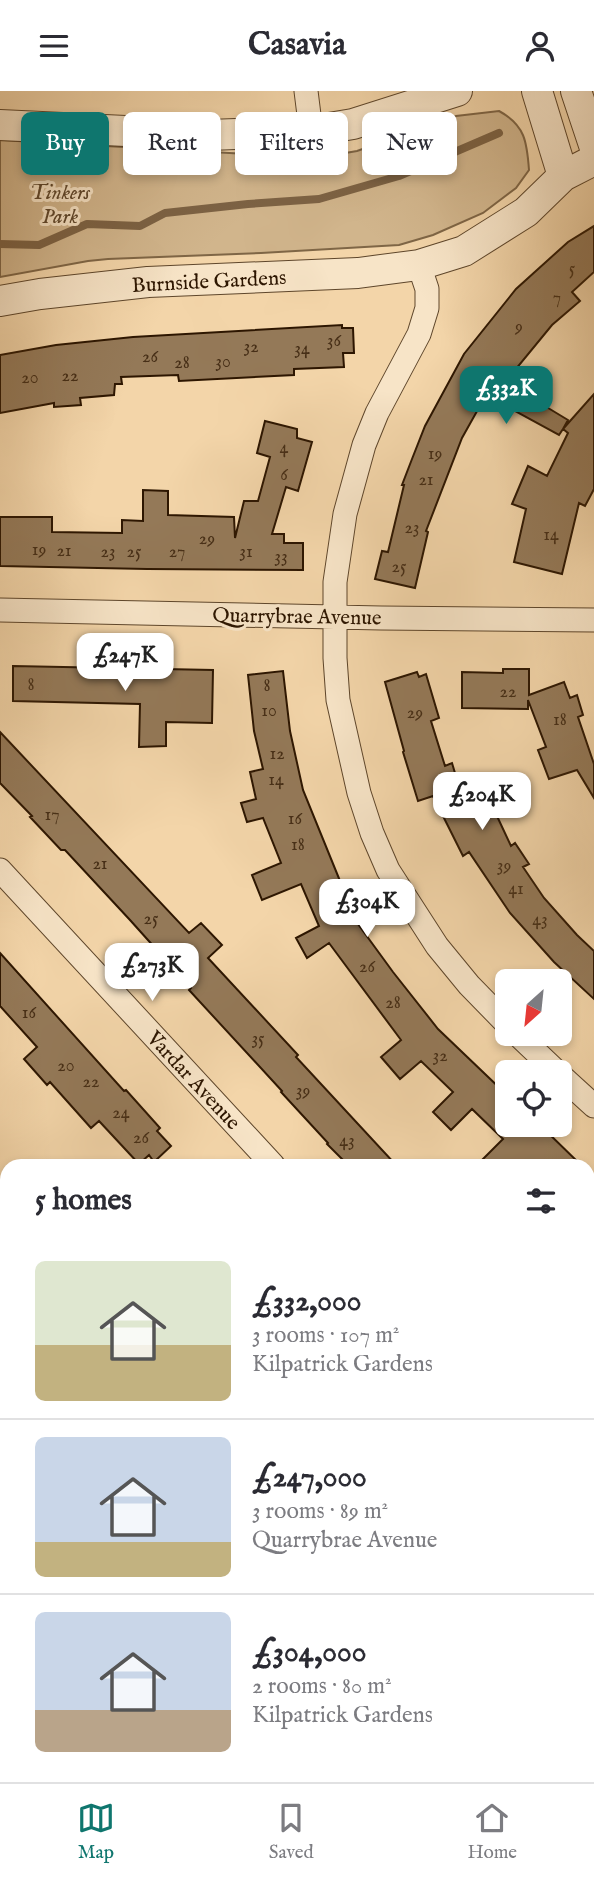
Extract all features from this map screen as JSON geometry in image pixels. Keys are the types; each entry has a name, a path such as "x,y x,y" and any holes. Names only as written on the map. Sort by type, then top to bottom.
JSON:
{"street":[{"path":"306,91 309,112"},
{"path":"348,125 457,91"},
{"path":"537,91 563,176"},
{"path":"576,91 594,145"},
{"path":"0,125 235,134"},
{"name":"Burnside Gardens","path":"0,301 148,282 358,273 419,265 464,251 488,237 526,212 563,176 594,160"},
{"path":"419,265 427,289 427,308 419,334 377,413 364,445 345,514 338,555 335,617 338,700 359,793 388,870 437,946 495,1012"},
{"name":"Quarrybrae Avenue","path":"0,610 594,620"},
{"name":"Vardar Avenue","path":"0,870 267,1159"},
{"path":"531,1047 544,1060"},
{"path":"572,1086 594,1106"}],"green space":[{"name":"Tinkers Park","path":"499,111 508,116 523,135 529,170 516,188 483,213 433,235 399,245 108,259 0,277 0,140 21,141 21,175 109,175 109,146 123,147 123,175 221,175 221,152 235,153 235,175 348,175 348,153 362,149 362,175 457,175 457,116"}],"building":[{"path":"594,226 594,272 572,292 580,301 552,325 515,370 528,379 520,391 568,420 559,435 486,395 462,438 426,531 428,532 415,588 375,579 382,551 388,552 402,485 425,426 464,354 516,289 568,242"},
{"path":"342,325 342,328 353,328 354,353 343,353 344,367 294,369 294,375 179,381 178,375 121,377 122,384 115,384 114,395 80,398 81,405 54,407 54,403 0,413 0,355 56,345 133,337"},
{"path":"594,394 594,489 585,506 579,503 562,574 514,562 526,509 512,504 528,466 547,476 568,433 563,429"},
{"path":"265,421 297,429 297,438 312,442 298,491 286,487 272,534 284,534 284,543 303,543 303,570 0,566 0,517 52,517 52,532 122,533 122,520 143,521 143,490 168,491 168,515 234,517 235,538 244,501 258,501 270,457 257,453"},
{"path":"13,666 213,670 212,723 166,722 166,746 139,747 140,704 13,701"},
{"path":"503,669 529,669 529,695 564,682 570,698 577,695 583,715 578,717 594,764 594,798 577,770 549,779 538,750 546,747 528,700 528,709 462,708 462,672 503,673"},
{"path":"283,671 290,731 303,790 351,908 367,900 375,912 358,924 438,1029 495,1084 495,1131 472,1109 451,1130 433,1112 453,1092 421,1061 400,1079 381,1057 401,1040 329,943 307,958 296,938 319,926 301,884 262,900 252,875 281,863 263,818 247,822 241,803 256,799 250,772 263,769 254,731 248,675"},
{"path":"417,672 419,677 426,674 439,718 431,721 445,766 452,763 463,800 473,795 485,820 496,814 511,846 515,843 529,864 523,867 544,898 594,951 594,999 572,979 572,969 562,969 510,913 469,852 463,856 433,796 418,801 385,682"},
{"path":"0,732 189,933 201,923 222,945 208,958 390,1159 342,1159 189,990 191,988 130,920 0,783"},
{"path":"0,953 160,1128 157,1131 171,1146 157,1159 152,1159 149,1155 145,1159 134,1159 99,1121 91,1128 50,1082 47,1085 24,1059 37,1047 0,1006"},
{"path":"501,1137 552,1137 575,1159 483,1159 503,1139"}],"waterway":[{"path":"0,244 39,245 87,224 140,226 165,213 319,199 399,176 499,133"}]}
